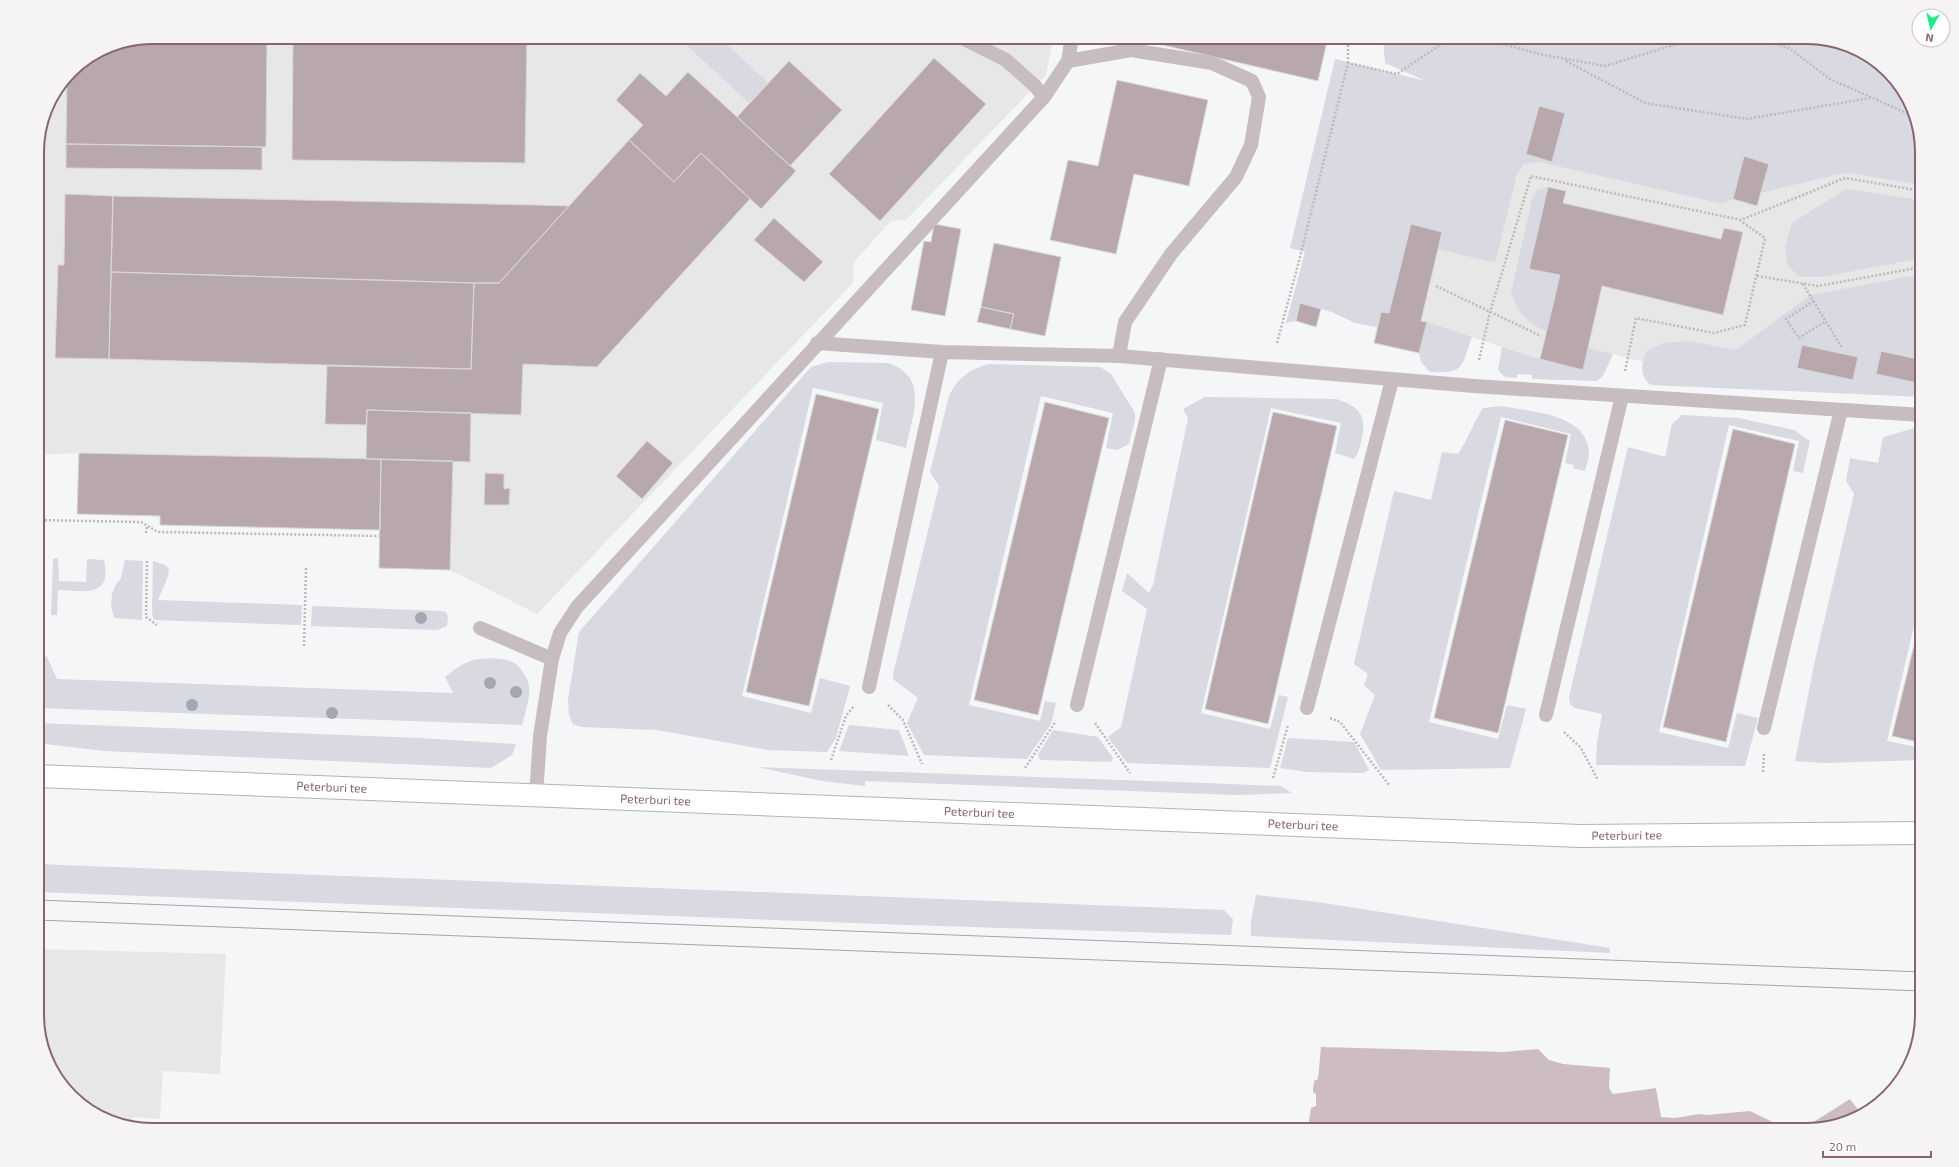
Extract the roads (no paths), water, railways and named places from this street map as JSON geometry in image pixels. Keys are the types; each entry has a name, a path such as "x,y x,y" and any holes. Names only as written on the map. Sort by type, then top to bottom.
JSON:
{"highway":[{"name":"Peterburi tee","path":"44,776 1580,836 1915,833"}],"lane":[{"path":"974,44 1006,60 1035,86 1044,97"},
{"path":"536,796 540,736 552,659 560,633 577,607 817,343 1044,97 1068,61 1071,44"},
{"path":"1068,61 1131,50 1212,63 1252,81 1259,97 1251,145 1236,177 1171,254 1125,322 1119,356"},
{"path":"817,343 942,352 1119,356 1392,380 1915,415"},
{"path":"869,687 942,352"},
{"path":"1076,705 1161,359"},
{"path":"1307,708 1392,380"},
{"path":"1546,715 1622,396"},
{"path":"1764,728 1841,410"},
{"path":"480,628 552,659"}],"tram line":[{"path":"44,900 1915,972"},
{"path":"44,920 1915,991"}]}
